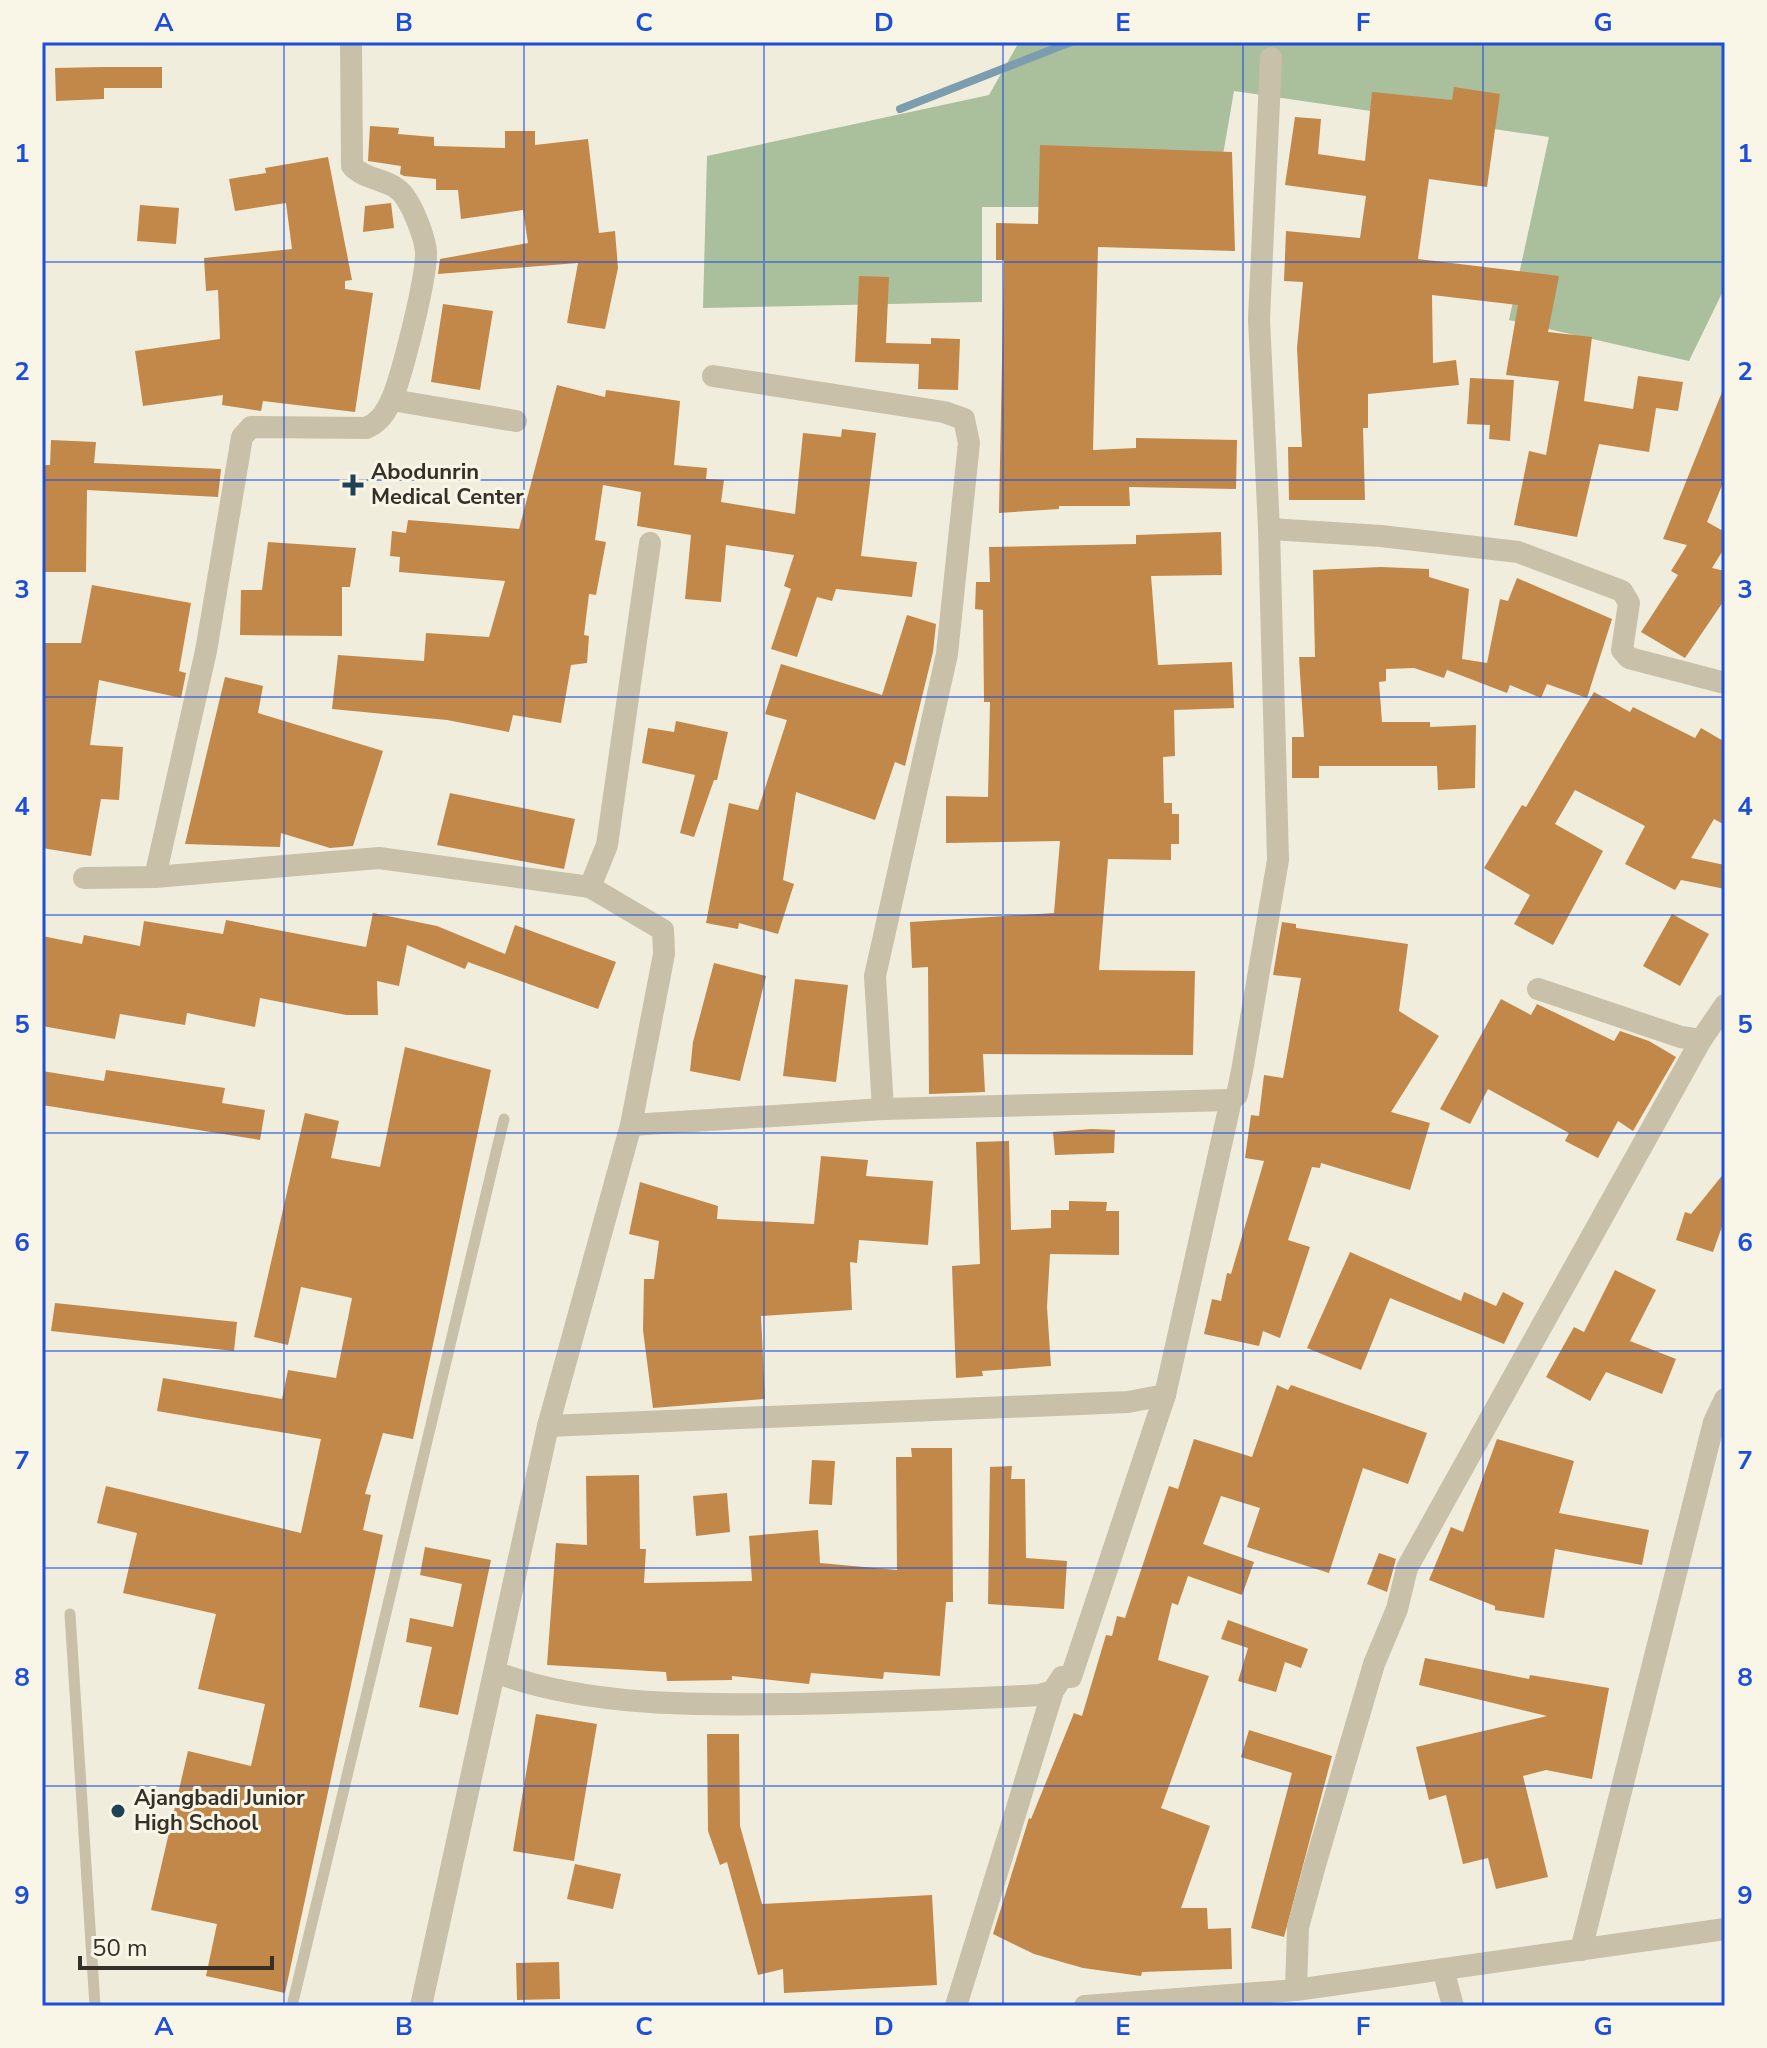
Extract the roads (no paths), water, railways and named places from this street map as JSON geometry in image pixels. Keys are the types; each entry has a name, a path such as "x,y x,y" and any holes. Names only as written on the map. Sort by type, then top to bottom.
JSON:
{"street":[{"path":"155,877 206,651 242,437 251,427 366,428 377,423 392,400 422,285 426,250 407,198 388,180 359,173 352,166 351,42"},
{"path":"956,2006 1053,1691 1062,1677 1071,1677 1165,1395 1231,1100 1237,1095 1278,860 1269,529 1259,319 1271,58"},
{"path":"713,376 944,412 964,419 969,443 947,654 875,976 883,1109"},
{"path":"392,400 516,421"},
{"path":"1269,529 1381,536 1518,552 1622,591 1629,603 1622,650 1629,658 1725,683"},
{"path":"590,887 607,845 650,543"},
{"path":"84,878 155,877 379,858 590,887 663,930 664,954 631,1125 548,1426 421,2006"},
{"path":"1538,989 1681,1037 1701,1040"},
{"path":"1296,1990 1298,1927 1374,1664 1397,1609 1407,1568 1701,1040 1725,1005"},
{"path":"631,1125 883,1109 1231,1100"},
{"path":"548,1426 1128,1402 1165,1395"},
{"path":"1581,1950 1714,1422 1725,1399"},
{"path":"495,1672 549,1687 678,1705 899,1702 1039,1695 1053,1691"},
{"path":"1085,2006 1194,2002 1296,1990 1725,1929"},
{"path":"1443,1969 1453,2006"}],"lane":[{"path":"292,2006 504,1119"},
{"path":"70,1614 95,2006"}],"waterway":[{"path":"900,109 1071,42"}],"place":[{"name":"Abodunrin Medical Center","path":"353,485"},
{"name":"Ajangbadi Junior High School","path":"118,1811"}]}
